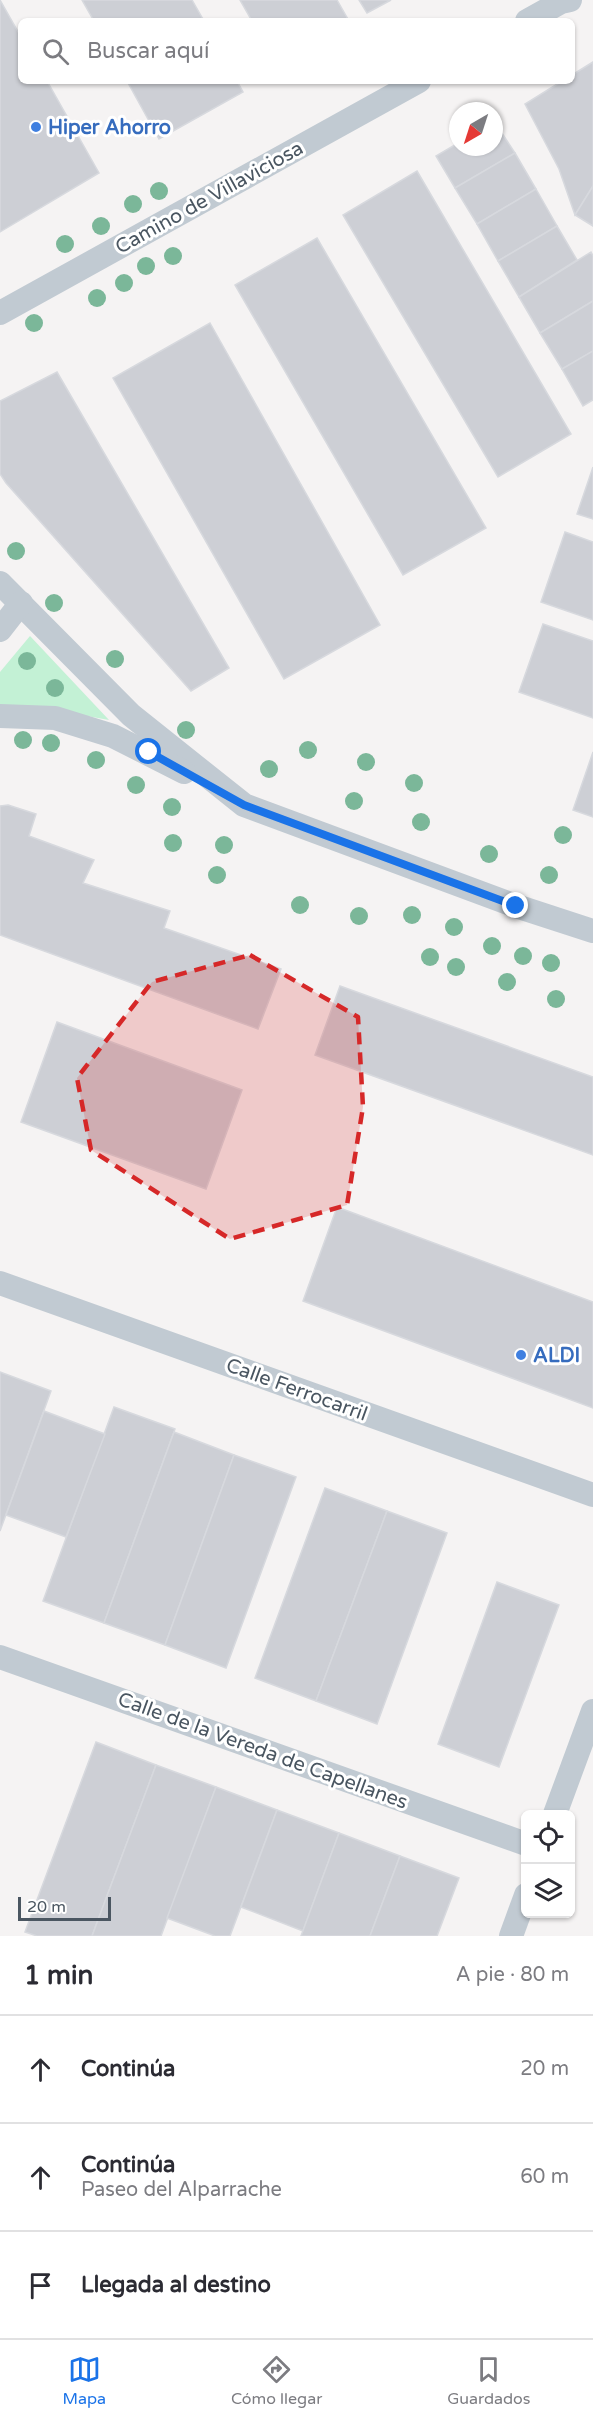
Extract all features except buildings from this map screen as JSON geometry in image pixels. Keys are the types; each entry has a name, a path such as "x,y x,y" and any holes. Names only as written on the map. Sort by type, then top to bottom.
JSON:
{"street":[{"path":"532,18 561,2 570,0"},
{"name":"Camino de Villaviciosa","path":"0,313 414,84"},
{"path":"0,577 21,603"},
{"path":"0,583 131,715 244,805"},
{"path":"0,630 21,603"},
{"path":"0,716 55,718 112,736 149,752 244,805 516,906 593,931"},
{"name":"Calle Ferrocarril","path":"0,1283 593,1495"},
{"name":"Calle de la Vereda de Capellanes","path":"0,1657 521,1843"},
{"path":"557,1810 593,1711"},
{"path":"511,1936 521,1907"}],"highlighted area":[{"path":"250,955 358,1017 363,1107 347,1205 230,1239 91,1150 77,1078 152,982"}],"green space":[{"path":"30,636 109,720 32,706 0,707 0,672"}],"place":[{"name":"Hiper Ahorro","path":"36,127"},
{"name":"ALDI","path":"521,1355"}],"route":[{"path":"149,752 244,805 516,906"}]}
